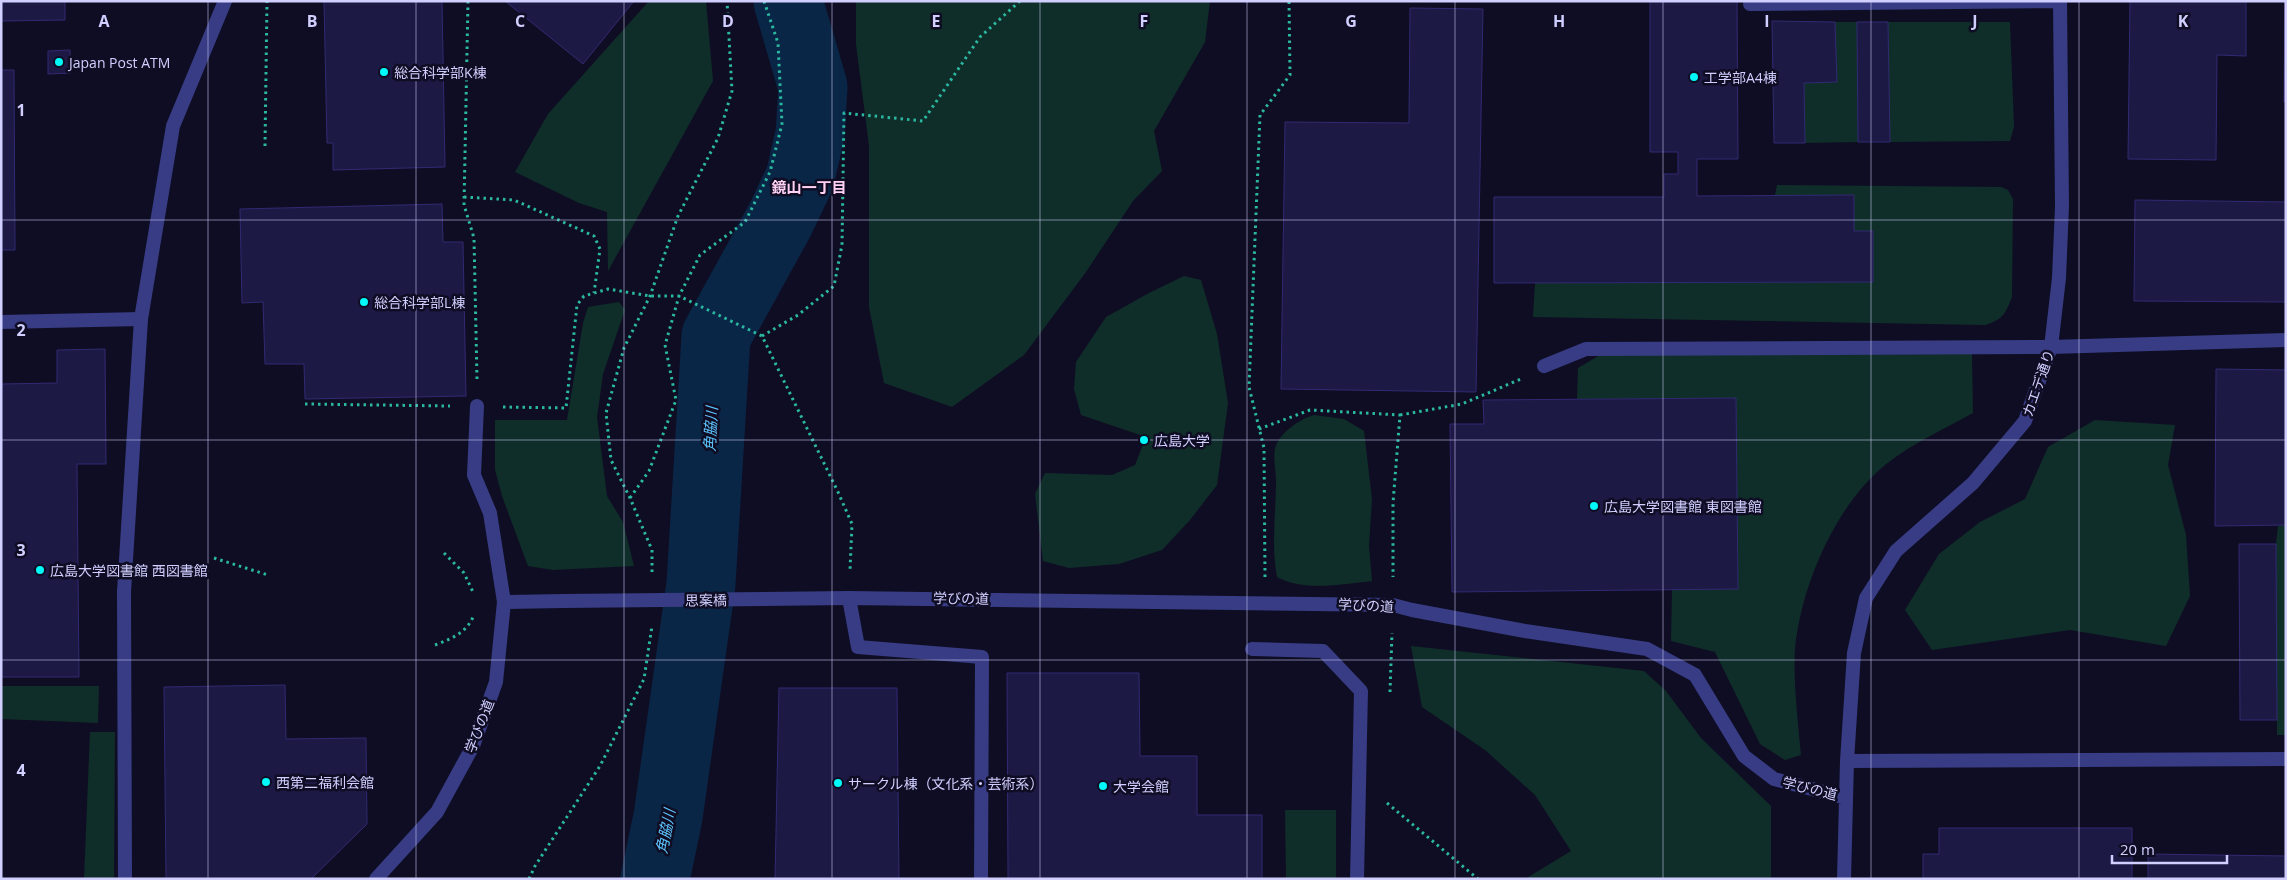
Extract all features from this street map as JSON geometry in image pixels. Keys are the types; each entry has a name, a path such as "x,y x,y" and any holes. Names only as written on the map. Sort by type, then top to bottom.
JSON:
{"street":[{"path":"124,879 124,592 140,319 173,126 225,1"},
{"path":"1750,4 2055,1"},
{"name":"カエデ通り","path":"1844,879 1846,761 1854,653 1866,598 1896,551 1973,483 2025,421 2051,347 2059,278 2061,224 2060,1"},
{"path":"1,322 140,319"},
{"path":"1544,366 1586,349 2051,347 2286,340"},
{"name":"学びの道","path":"376,879 437,812 473,746 496,682 504,602 490,513 474,475 477,406"},
{"path":"849,598 858,647 982,657 981,879"},
{"name":"学びの道","path":"849,598 1393,605 1525,631 1647,648 1696,675 1744,756 1774,779 1846,798"},
{"name":"思案橋","path":"504,602 849,598"},
{"path":"1252,648 1323,651 1361,691 1357,879"},
{"path":"1846,761 2286,759"}],"path":[{"path":"265,146 266,1"},
{"path":"468,1 464,205 474,238 477,406"},
{"path":"652,578 652,550 630,498 611,460 606,413 624,348 650,296 678,216 718,138 732,91 727,1"},
{"path":"630,498 649,471 676,400 665,345 679,296 700,255 745,222 770,172 782,124 778,42 764,1"},
{"path":"762,336 798,315 834,286 842,244 844,113 923,121 980,37 1020,1"},
{"path":"1265,603 1264,448 1249,387 1260,115 1290,75 1289,1"},
{"path":"464,197 514,200 594,236 600,249 600,262 594,293"},
{"path":"305,404 566,408 577,305 584,296 608,288 650,296 679,296 762,336 852,524 849,598"},
{"path":"1259,429 1310,410 1400,415 1462,404 1511,385 1544,366"},
{"path":"1390,694 1393,605 1393,503 1400,415"},
{"path":"444,553 464,573 476,598"},
{"path":"214,558 268,575"},
{"path":"435,645 454,638 470,624 477,609"},
{"path":"529,879 535,866 600,766 644,679 652,625"},
{"path":"1387,794 1386,804 1478,879"}],"green space":[{"path":"649,1 706,1 713,81 608,271 607,212 579,203 515,172 548,114"},
{"path":"856,1 1210,1 1205,42 1154,131 1162,171 1133,201 1086,272 1024,355 952,407 884,383 869,307 869,146 856,44"},
{"path":"1835,22 1857,22 1858,142 1805,143 1804,83 1836,82"},
{"path":"1888,22 2010,22 2014,127 2010,141 1890,142"},
{"path":"1777,185 2001,187 2008,190 2013,199 2012,297 2005,312 2000,318 1985,325 1533,317 1535,283 1873,282 1873,231 1854,231 1854,196 1775,195"},
{"path":"1184,276 1201,280 1217,334 1228,403 1217,485 1190,520 1162,550 1119,564 1069,568 1043,561 1035,494 1045,473 1112,475 1135,465 1146,437 1081,415 1074,389 1076,362 1106,317"},
{"path":"619,302 625,310 603,374 597,417 607,496 623,522 634,566 553,570 528,566 502,496 495,470 495,420 567,420 583,323 588,307"},
{"path":"1972,354 1973,413 1895,457 1885,465 1867,482 1851,502 1836,525 1824,549 1805,599 1795,649 1795,688 1801,755 1785,760 1760,744 1715,652 1671,641 1672,590 1738,589 1736,398 1577,399 1578,368 1600,355"},
{"path":"1314,415 1344,419 1364,431 1372,499 1369,546 1372,581 1311,586 1288,582 1277,577 1274,541 1275,449 1280,438 1290,428"},
{"path":"2095,420 2175,425 2168,465 2186,535 2190,596 2166,646 2070,630 1932,650 1905,610 1939,554 1980,522 2025,499 2048,447"},
{"path":"2286,525 2286,735 2277,735 2276,544 2278,526"},
{"path":"1411,646 1644,671 1666,691 1701,738 1771,806 1771,879 1525,879 1571,851 1535,795 1485,750 1422,707"},
{"path":"1,686 99,686 98,723 1,719"},
{"path":"90,732 115,732 114,879 84,879"},
{"path":"1285,810 1336,810 1336,879 1286,879"}],"building":[{"path":"1,1 65,1 65,20 1,21"},
{"name":"総合科学部K棟","path":"324,1 442,1 445,167 333,170 333,143 327,143"},
{"path":"505,1 634,1 583,64"},
{"name":"工学部A4棟","path":"1650,1 1737,1 1738,159 1697,159 1697,196 1854,195 1854,231 1873,231 1873,282 1494,283 1494,197 1664,197 1664,174 1678,174 1678,152 1650,152"},
{"path":"2130,1 2246,1 2246,56 2217,55 2216,160 2128,159"},
{"path":"2285,1 2286,102 2284,102"},
{"path":"1410,8 1483,9 1476,392 1281,389 1285,122 1409,123"},
{"path":"1772,21 1835,22 1837,82 1804,83 1805,143 1774,143"},
{"path":"1857,22 1888,22 1890,142 1858,142"},
{"name":"Japan Post ATM","path":"70,50 71,73 48,74 48,51"},
{"path":"1,70 14,70 15,250 1,250"},
{"path":"2135,200 2286,202 2286,302 2134,301"},
{"name":"総合科学部L棟","path":"442,204 443,242 463,242 466,396 305,399 304,364 265,364 263,302 242,303 240,209"},
{"name":"広島大学図書館 西図書館","path":"105,349 106,464 77,464 79,677 1,677 1,384 57,383 57,350"},
{"path":"2216,369 2286,370 2286,525 2215,526"},
{"name":"広島大学図書館 東図書館","path":"1736,398 1738,589 1452,592 1450,424 1484,424 1483,400"},
{"path":"2239,544 2276,544 2277,720 2240,720"},
{"name":"大学会館","path":"1007,673 1139,673 1140,756 1197,756 1197,815 1262,815 1262,879 1008,879"},
{"name":"西第二福利会館","path":"285,685 286,739 366,738 367,824 311,879 166,879 164,687"},
{"name":"サークル棟（文化系・芸術系）","path":"779,688 897,688 899,879 775,879"},
{"path":"1939,828 2132,828 2132,879 1923,879 1923,854 1939,854"},
{"path":"2148,854 2286,856 2286,879 2148,879"}],"waterway":[{"name":"角脇川","path":"655,879 668,817 701,584 716,336 780,220 800,178 810,134 813,87 788,1"}],"place":[{"name":"Japan Post ATM","path":"59,62"},
{"name":"総合科学部K棟","path":"384,72"},
{"name":"工学部A4棟","path":"1694,77"},
{"name":"総合科学部L棟","path":"364,302"},
{"name":"広島大学","path":"1144,440"},
{"name":"広島大学図書館 東図書館","path":"1594,506"},
{"name":"広島大学図書館 西図書館","path":"40,570"},
{"name":"西第二福利会館","path":"266,782"},
{"name":"サークル棟（文化系・芸術系）","path":"838,783"},
{"name":"大学会館","path":"1103,786"}],"district":[{"name":"鏡山一丁目","path":"809,187"}]}
